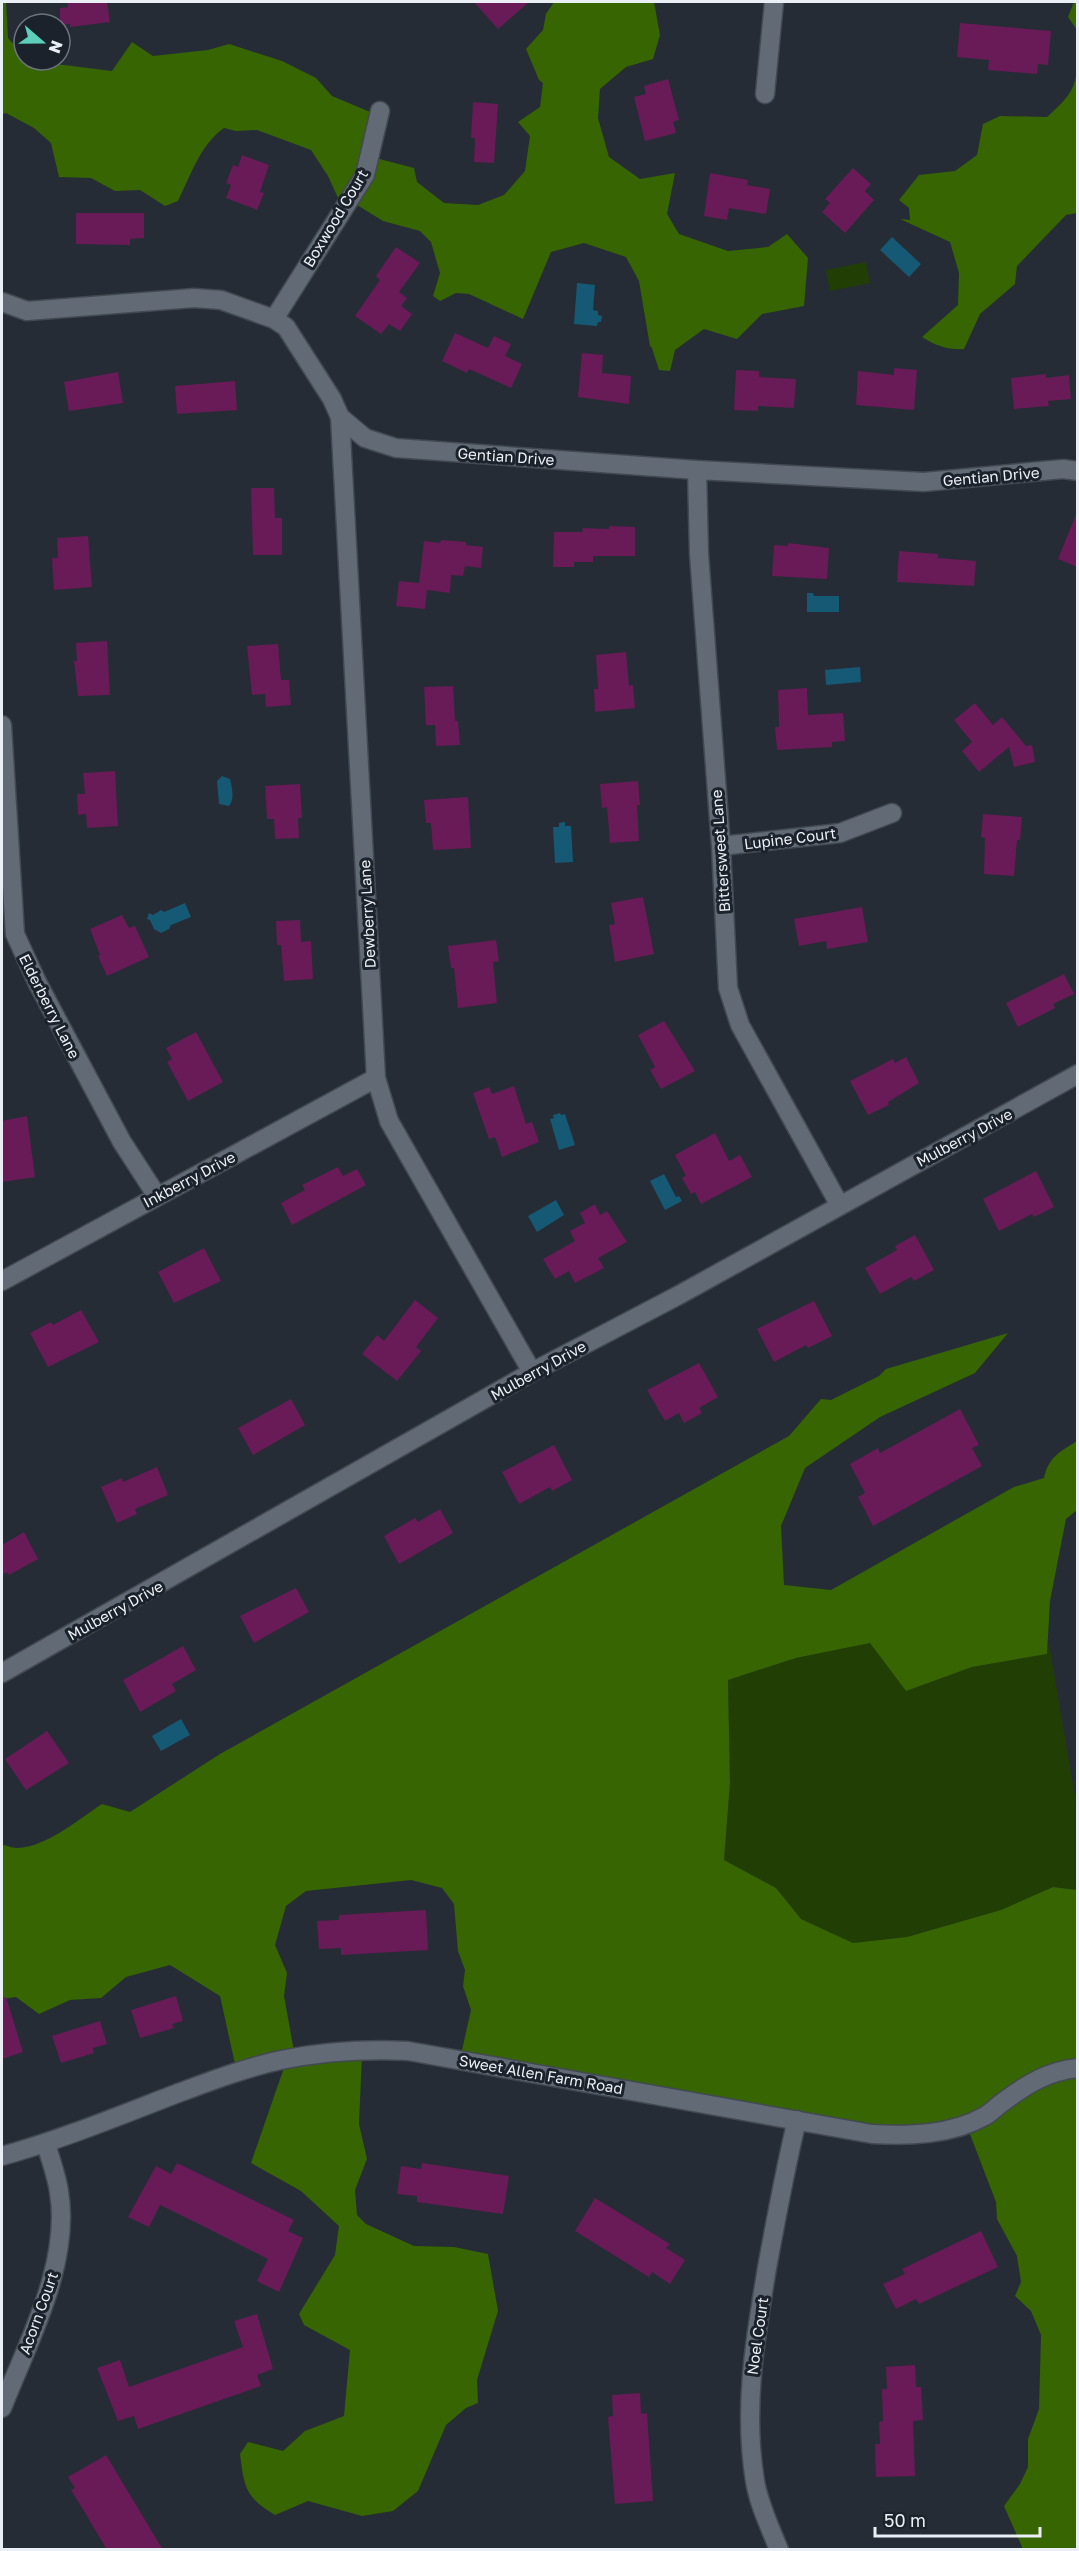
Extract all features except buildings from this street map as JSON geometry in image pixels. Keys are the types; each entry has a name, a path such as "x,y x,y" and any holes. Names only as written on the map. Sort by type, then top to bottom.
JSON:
{"street":[{"path":"765,94 774,2"},
{"name":"Boxwood Court","path":"274,319 365,175 380,111"},
{"name":"Gentian Drive","path":"2,302 27,311 194,298 221,300 274,319 286,327 332,399 340,417 365,438 396,448 697,470 924,482 1063,469 1077,471"},
{"name":"Dewberry Lane","path":"340,417 376,1078 389,1121 532,1372"},
{"name":"Bittersweet Lane","path":"697,470 699,554 721,846 728,988 740,1025 839,1204"},
{"name":"Elderberry Lane","path":"2,725 15,934 25,960 122,1142 157,1196"},
{"name":"Lupine Court","path":"721,846 840,833 892,813"},
{"name":"Mulberry Drive","path":"2,1673 532,1372 679,1295 839,1204 1077,1074"},
{"name":"Inkberry Drive","path":"2,1281 376,1078"},
{"name":"Sweet Allen Farm Road","path":"2,2156 46,2144 227,2075 279,2060 386,2050 449,2057 796,2121 872,2134 898,2135 958,2128 986,2115 1038,2078 1048,2073 1077,2068"},
{"name":"Noel Court","path":"779,2550 761,2504 755,2481 749,2414 753,2350 796,2121"},
{"name":"Acorn Court","path":"2,2408 52,2280 61,2235 60,2192 46,2144"}],"green space":[{"path":"2,2 6,2 8,38 12,42 12,72 72,72 72,66 112,71 132,42 153,56 208,50 229,44 282,61 316,78 332,96 375,114 368,156 414,168 417,182 444,203 478,205 504,195 525,171 530,136 518,122 540,107 543,83 539,80 526,49 543,30 546,14 554,2 654,2 660,35 653,59 626,67 600,89 598,118 609,157 640,179 675,173 667,214 679,234 728,251 768,247 787,234 808,258 804,306 762,314 737,339 704,329 675,350 670,371 659,370 650,346 639,281 626,257 584,243 551,252 523,319 469,294 456,293 440,301 433,296 440,273 431,242 420,231 383,221 344,197 339,200 328,176 311,150 257,130 236,131 224,128 202,152 178,201 165,206 140,190 115,191 91,178 59,177 51,143 34,128 6,113 2,114"},
{"path":"1074,2 1077,2 1077,30 1068,17"},
{"path":"1077,66 1077,213 1066,215 1017,266 1015,284 980,314 964,349 947,348 927,340 922,337 958,305 959,273 950,242 900,219 910,220 909,208 899,200 919,175 955,171 977,155 983,124 1000,116 1047,117 1072,89"},
{"path":"866,262 870,283 830,291 826,270"},
{"path":"1008,1333 975,1373 880,1417 805,1468 781,1526 784,1585 831,1590 1014,1487 1044,1478 1052,1460 1077,1441 1077,1510 1066,1519 1050,1601 1047,1654 972,1667 906,1691 870,1643 796,1658 728,1680 730,1783 724,1860 776,1888 801,1919 853,1943 907,1937 1001,1910 1053,1887 1077,1890 1077,2549 1023,2549 1004,2506 1020,2484 1028,2467 1028,2439 1039,2409 1041,2335 1031,2311 1015,2296 1021,2282 1017,2256 997,2219 996,2202 968,2129 915,2137 460,2059 471,2010 463,1986 465,1970 458,1951 454,1904 442,1888 411,1880 306,1891 286,1906 275,1945 287,1973 284,1996 294,2051 362,2055 359,2124 367,2159 355,2190 357,2215 366,2224 414,2246 454,2247 488,2254 498,2311 477,2380 478,2403 466,2408 446,2425 418,2491 393,2511 362,2516 308,2501 275,2515 265,2509 248,2490 240,2454 248,2442 283,2451 305,2431 344,2416 350,2350 304,2325 299,2314 335,2255 339,2226 301,2191 251,2163 286,2062 237,2073 220,1996 170,1965 126,1977 101,1998 70,2000 39,2014 16,1997 2,1999 2,1846 28,1847 41,1842 102,1804 130,1812 220,1754 789,1436 821,1399 831,1400 879,1376 886,1369"},
{"path":"870,1643 906,1691 972,1667 1047,1654 1049,1644 1077,1808 1077,1890 1053,1887 1001,1910 907,1937 853,1943 801,1919 776,1888 724,1860 730,1783 728,1680 796,1658"}],"water":[{"path":"892,237 921,264 909,277 880,250"},
{"path":"577,283 595,285 593,310 598,311 598,315 602,316 597,326 574,324"},
{"path":"807,593 813,593 814,596 839,596 839,612 807,612"},
{"path":"860,667 861,682 826,685 825,670"},
{"path":"222,776 230,779 231,782 232,796 229,806 219,804 217,781"},
{"path":"565,822 565,826 571,826 573,862 555,863 553,827 559,827 559,823"},
{"path":"185,903 191,917 171,925 169,929 161,933 154,929 150,920 147,919 149,913 153,915 161,910 164,912"},
{"path":"565,1114 575,1145 559,1150 550,1119 554,1118 553,1115"},
{"path":"664,1174 676,1197 679,1196 682,1201 665,1210 650,1181"},
{"path":"556,1200 564,1215 537,1232 528,1216"},
{"path":"181,1719 190,1735 161,1751 152,1736"}]}
